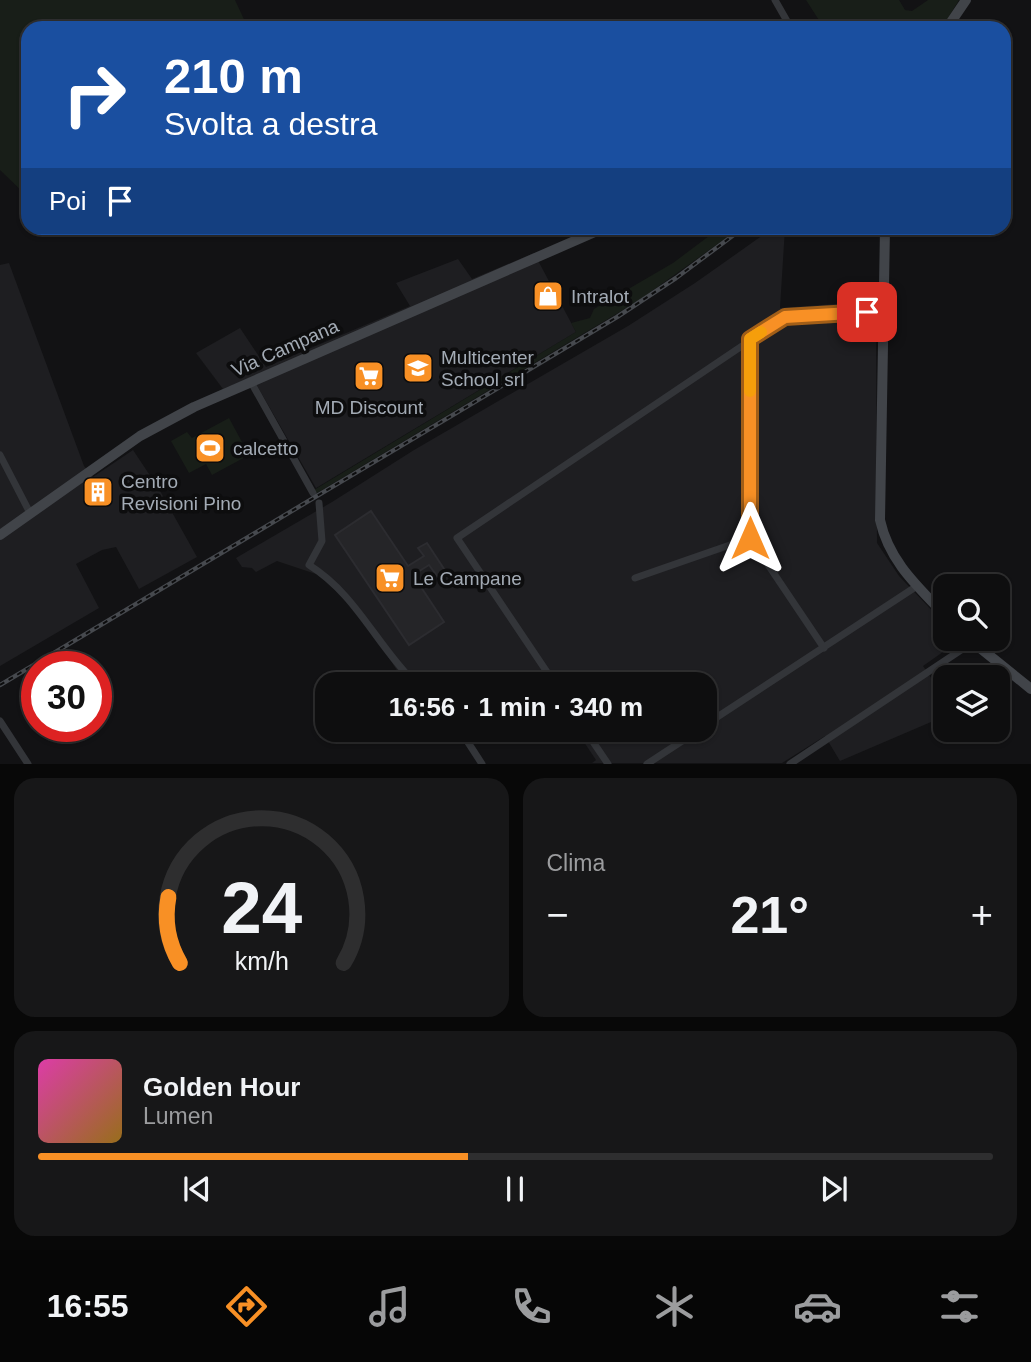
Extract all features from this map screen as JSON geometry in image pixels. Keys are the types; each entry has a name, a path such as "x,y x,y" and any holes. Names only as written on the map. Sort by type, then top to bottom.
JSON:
{"street":[{"path":"775,0 787,21"},
{"path":"952,21 966,0"},
{"name":"Via Campana","path":"0,535 140,436 194,407 588,235"},
{"path":"885,235 880,520 884,538 894,558 933,603"},
{"path":"547,672 457,538 785,317 883,311"},
{"path":"750,339 750,538 824,648"},
{"path":"251,382 313,493"},
{"path":"0,455 30,513"},
{"path":"319,503 322,541 309,565 345,593 403,672"},
{"path":"635,578 750,538"},
{"path":"717,717 917,586"},
{"path":"790,764 956,651"},
{"path":"983,651 1031,690"},
{"path":"0,721 28,764"},
{"path":"468,742 482,764"},
{"path":"594,742 608,764"},
{"path":"647,764 681,742"}],"shaded area":[{"path":"0,0 235,0 245,21 21,21 21,190 0,170"},
{"path":"806,0 899,0 905,10 912,11 928,0 959,0 946,21 820,21"},
{"path":"710,235 730,235 638,301 317,493 314,490 576,332 571,323 590,318 594,309 673,263"},
{"path":"763,235 785,235 780,308 876,301 877,543 899,576 933,611 933,651 944,651 923,666 933,681 933,721 840,761 825,736 782,763 592,763 596,760 584,742 717,742 717,672 398,672 358,611 319,575 277,561 256,572 252,568 242,567 236,558 414,450 628,326"},
{"path":"534,253 576,332 316,488 252,377 223,389 196,353 240,328 266,367 410,306 396,283 458,259 472,279"},
{"path":"9,263 84,466 93,477 133,450 159,489 197,557 139,589 116,547 102,550 76,564 99,608 26,651 21,651 21,654 0,666 0,265"},
{"name":"calcetto","path":"229,418 249,455 212,475 206,464 189,473 171,441 187,432 192,438"}],"building":[{"name":"Centro Revisioni Pino","path":"98,479 109,501 98,505 88,483"},
{"name":"Le Campane","path":"371,511 408,566 424,556 418,548 427,543 448,575 440,580 429,565 413,575 444,622 409,645 335,535"}],"railway":[{"path":"0,685 617,317 734,235"}],"slow traffic":[{"path":"750,391 750,339 761,332"}],"place":[{"name":"Intralot","path":"548,296"},
{"name":"Multicenter School srl","path":"418,368"},
{"name":"MD Discount","path":"369,376"},
{"name":"calcetto","path":"210,448"},
{"name":"Centro Revisioni Pino","path":"98,492"},
{"name":"Le Campane","path":"390,578"}],"route":[{"path":"750,538 750,339 785,317 867,312"}]}
